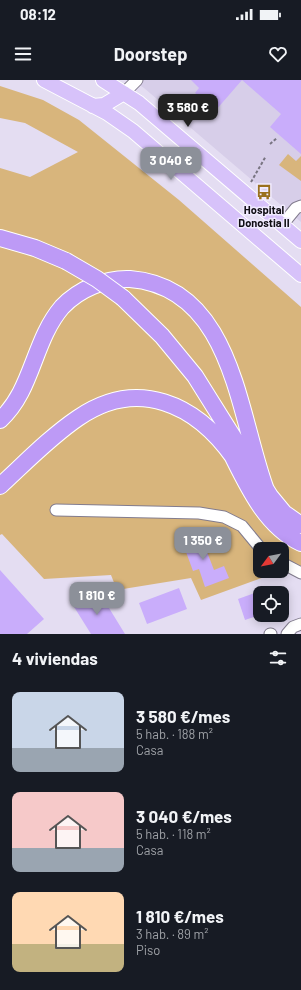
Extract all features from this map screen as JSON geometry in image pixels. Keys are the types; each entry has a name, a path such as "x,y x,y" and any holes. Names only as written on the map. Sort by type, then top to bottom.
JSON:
{"highway":[{"path":"0,238 36,248 66,261 97,279 123,298 145,318 195,376 266,490 284,513 301,526"},
{"path":"0,420 19,397 41,341 54,317 73,297 100,283 125,279 141,280 157,284 188,302 201,316 213,333 231,371 256,463 266,490"},
{"path":"174,350 196,385 251,491 268,517 285,534 301,543"},
{"path":"0,486 78,418 98,407 120,400 140,398 160,401 180,408 196,417 214,433 234,458"}],"main road":[{"path":"44,80 94,106 133,131 301,275"},
{"path":"103,80 126,91 255,202 284,222 301,241"},
{"path":"94,106 104,105 126,91"}],"street":[{"path":"114,80 126,91 144,99 284,222 301,233"},
{"path":"126,91 137,80"},
{"path":"57,86 120,129 301,283"},
{"path":"284,222 296,208 301,206"},
{"path":"56,510 199,513 224,516 242,526 255,542"},
{"path":"289,567 301,573"},
{"path":"287,634 292,627 301,624"}],"path":[{"path":"270,144 277,138"},
{"path":"250,183 266,156"}],"shaded area":[{"path":"132,80 301,80 301,222 144,88"},
{"path":"0,86 43,100 79,120 179,200 301,307 301,566 298,565 289,568 289,542 253,542 253,578 262,578 201,600 191,578 117,590 111,575 44,579 2,534 0,535 0,168 30,177 78,152 25,123 0,118"},
{"path":"288,154 296,161 301,156 301,181 279,165"}],"building":[{"path":"191,80 242,80 216,110 195,93 199,88"},
{"path":"242,80 301,80 301,154 270,127 281,114"},
{"path":"200,534 214,570 224,566 229,578 205,587 199,569 193,571 182,541"},
{"path":"0,570 44,619 27,634 0,634"},
{"path":"179,588 187,609 147,624 139,603"},
{"path":"98,592 125,634 91,634 71,602 81,595 85,601"},
{"path":"253,594 253,617 245,620 238,599"}],"place":[{"name":"Hospital Donostia II","path":"264,192"}]}
